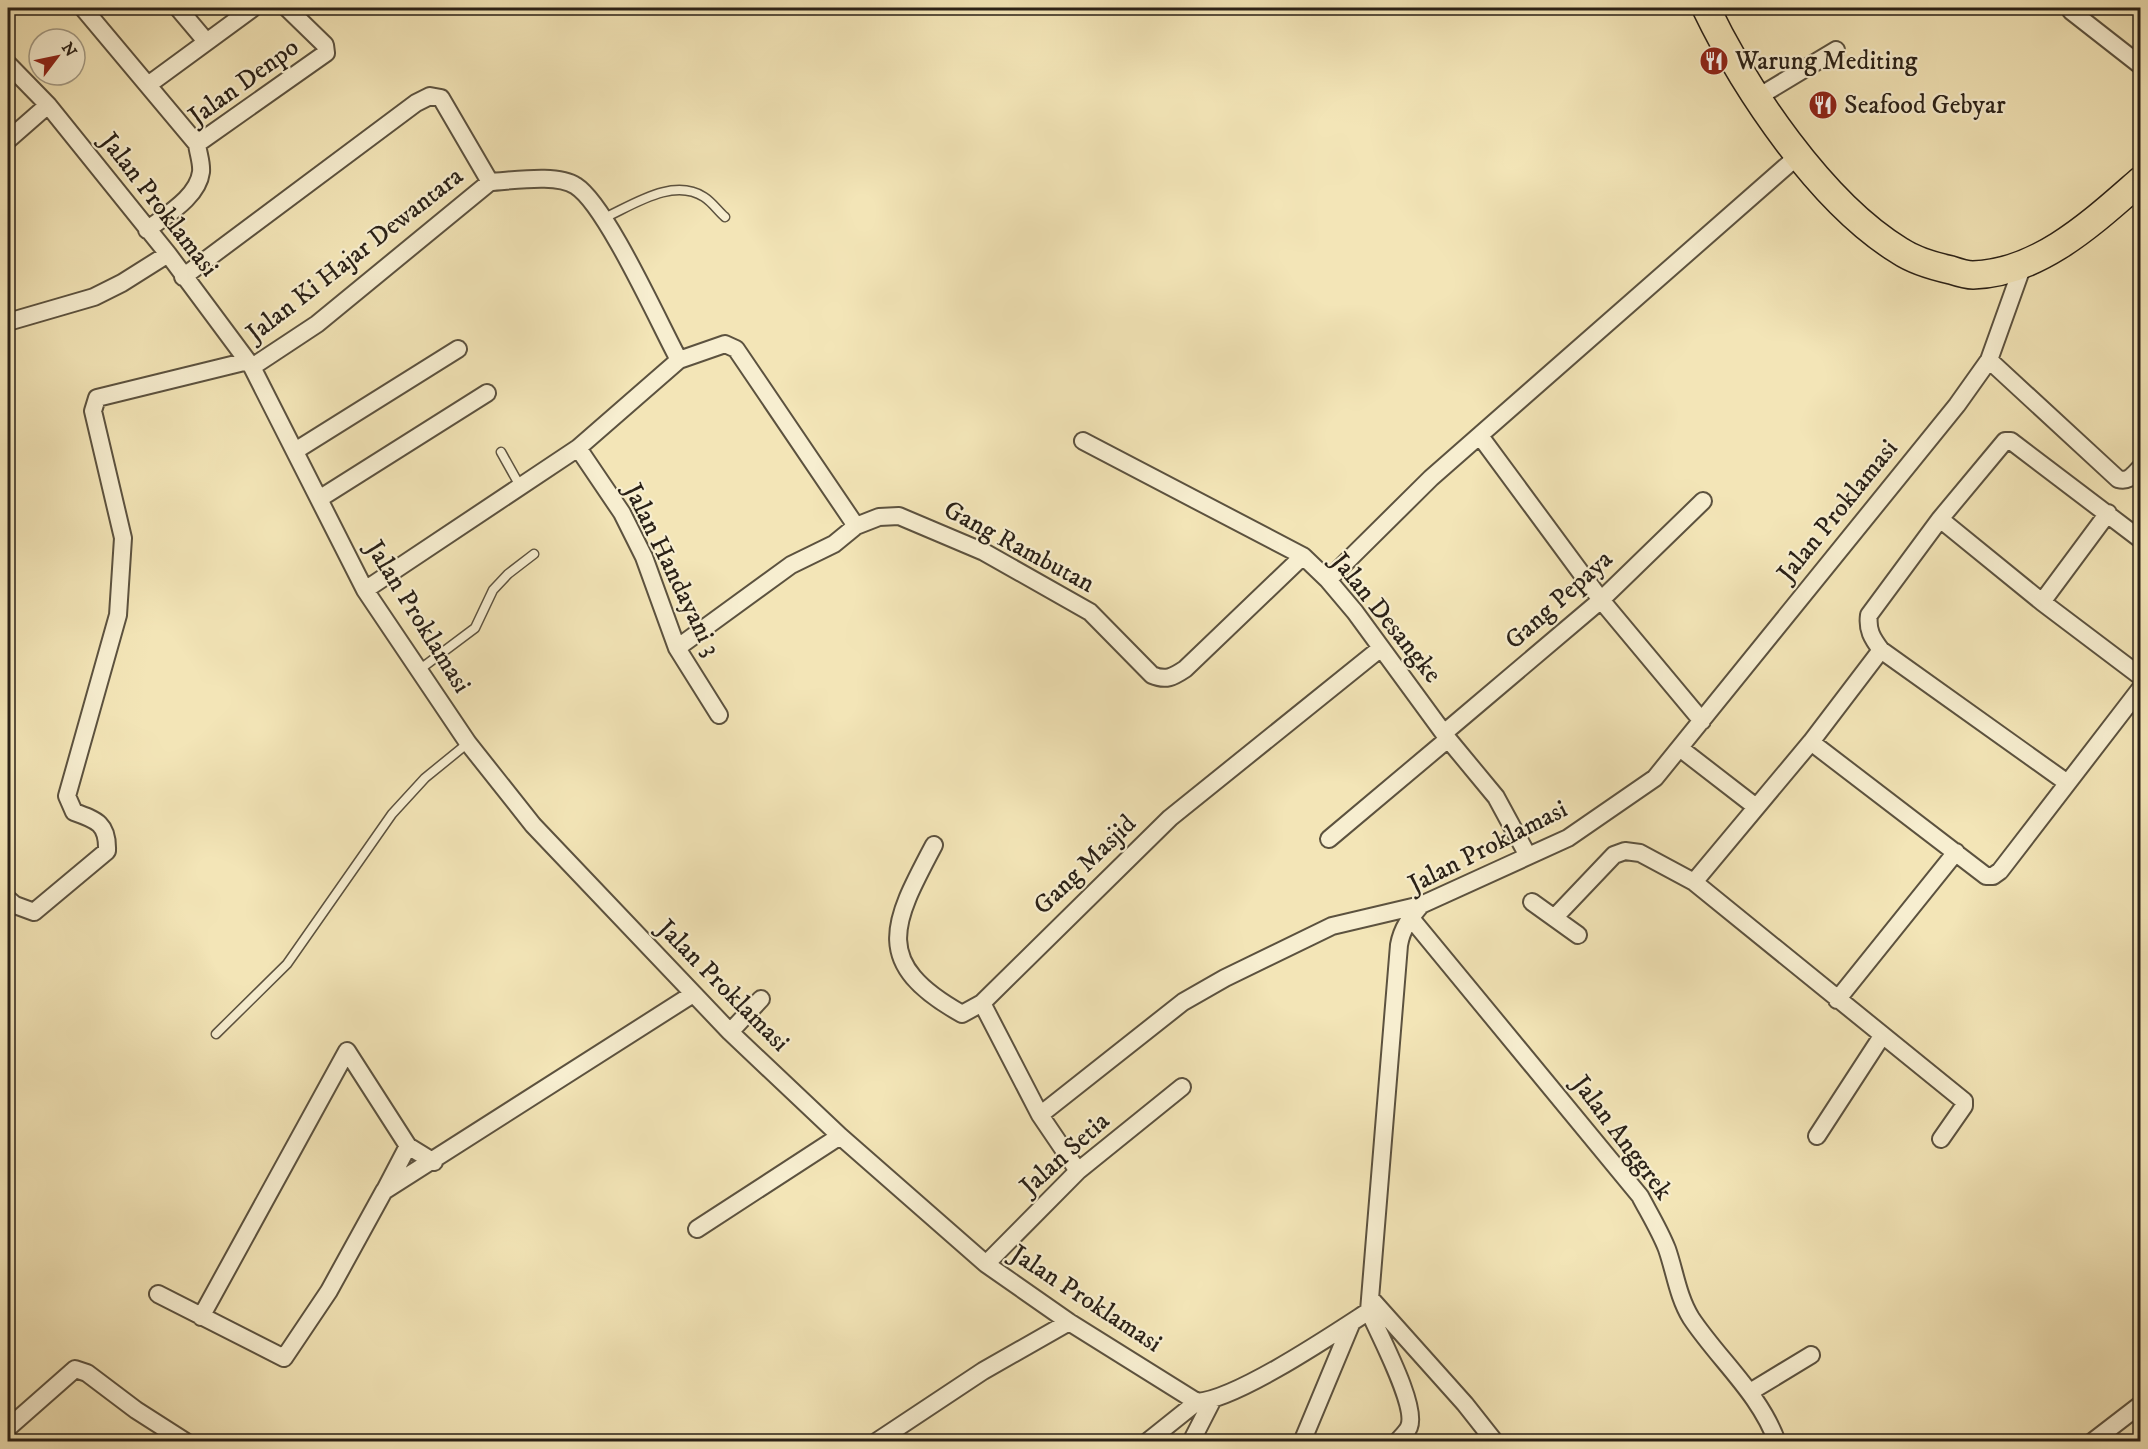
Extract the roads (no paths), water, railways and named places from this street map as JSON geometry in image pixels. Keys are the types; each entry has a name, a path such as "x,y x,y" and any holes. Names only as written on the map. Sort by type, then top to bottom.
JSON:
{"highway":[{"path":"1706,8 1719,35 1758,97 1799,155 1856,218 1900,252 1930,265 1972,275 2023,265 2049,252 2102,215 2140,181"}],"street":[{"path":"83,8 197,144"},
{"path":"178,8 206,40"},
{"path":"148,85 206,40 253,8"},
{"name":"Jalan Denpo","path":"147,230 190,195 198,184 201,170 197,144 325,55 325,45 287,8"},
{"path":"2071,11 2140,65"},
{"path":"1758,97 1836,50"},
{"name":"Jalan Proklamasi","path":"8,64 48,105 168,254 250,364 365,590 468,743 533,825 730,1032 840,1136 986,1264 1069,1322 1204,1402"},
{"path":"183,277 416,103 430,96 441,98 490,182 560,179 577,186 604,218 678,360"},
{"path":"8,140 48,105"},
{"path":"1328,580 1431,478 1799,155"},
{"name":"Jalan Ki Hajar Dewantara","path":"250,364 317,324 490,182"},
{"path":"8,322 94,297 122,284 168,254"},
{"name":"Jalan Proklamasi","path":"1370,1306 1402,931 1416,911 1568,838 1655,778 1681,749 1957,405 1989,360 2023,265"},
{"path":"365,590 578,448 678,360 725,344 736,349 856,526"},
{"path":"294,451 458,349"},
{"path":"1989,360 2118,479 2124,481 2140,468"},
{"path":"8,899 15,905 34,912 107,851 108,836 97,820 74,812 67,796 118,615 123,538 93,411 97,398 250,364"},
{"path":"319,499 487,393"},
{"path":"1480,436 1601,600 1702,721"},
{"name":"Jalan Desangke","path":"1083,441 1303,556 1328,580 1382,648 1446,736 1496,797 1528,856"},
{"path":"2066,782 1881,650 1867,626 1869,615 1940,519 2005,441 2011,441 2140,539"},
{"name":"Jalan Handayani 3","path":"578,448 631,531 677,648 719,716"},
{"name":"Gang Pepaya","path":"1329,840 1601,600 1703,501"},
{"path":"2042,602 2108,513"},
{"name":"Gang Rambutan","path":"677,648 791,565 834,544 856,526 879,517 899,516 984,552 1090,612 1152,675 1161,679 1172,678 1185,669 1303,556"},
{"path":"1940,519 2042,602 2140,676"},
{"name":"Gang Masjid","path":"982,1003 1170,818 1382,648"},
{"path":"1694,882 1811,742 1881,650"},
{"path":"1811,742 1986,876 1993,876 2000,871 2066,782 2140,689"},
{"path":"1681,749 1756,807"},
{"path":"934,845 903,904 898,929 897,949 900,959 905,969 931,992 962,1014 982,1003 1040,1115 1078,1171"},
{"path":"1555,917 1609,859 1625,851 1640,853 1694,882 1964,1101 1964,1106 1941,1139"},
{"path":"1837,1000 1956,852"},
{"path":"1532,902 1578,935"},
{"path":"1040,1115 1183,1002 1225,978 1332,926 1416,911"},
{"name":"Jalan Anggrek","path":"1416,911 1640,1196 1667,1249 1680,1296 1691,1317 1750,1392 1778,1442"},
{"path":"384,1191 434,1162 693,994"},
{"path":"730,1032 761,999"},
{"path":"1817,1136 1882,1036"},
{"path":"201,1317 347,1051 408,1146 434,1162"},
{"name":"Jalan Setia","path":"986,1264 1078,1171 1182,1087"},
{"path":"697,1229 840,1136"},
{"path":"158,1294 284,1358 329,1290 408,1146"},
{"path":"1147,1442 1204,1402 1288,1361 1352,1322 1370,1306"},
{"path":"1370,1306 1406,1395 1411,1414 1409,1427 1397,1442"},
{"path":"1370,1306 1465,1404 1495,1442"},
{"path":"876,1442 983,1371 1069,1322"},
{"path":"1302,1442 1352,1322"},
{"path":"1750,1392 1811,1355"},
{"path":"8,1428 75,1369 87,1373 117,1398 186,1442"},
{"path":"1191,1442 1204,1402"},
{"path":"2092,1442 2140,1405"}],"lane":[{"path":"604,218 670,190 687,190 704,197 725,217"},
{"path":"501,452 520,486"},
{"path":"419,670 475,627 493,590 508,574 534,554"},
{"path":"216,1034 287,964 392,814 425,778 468,743"}],"place":[{"name":"Warung Mediting","path":"1714,61"},
{"name":"Seafood Gebyar","path":"1823,105"}]}
